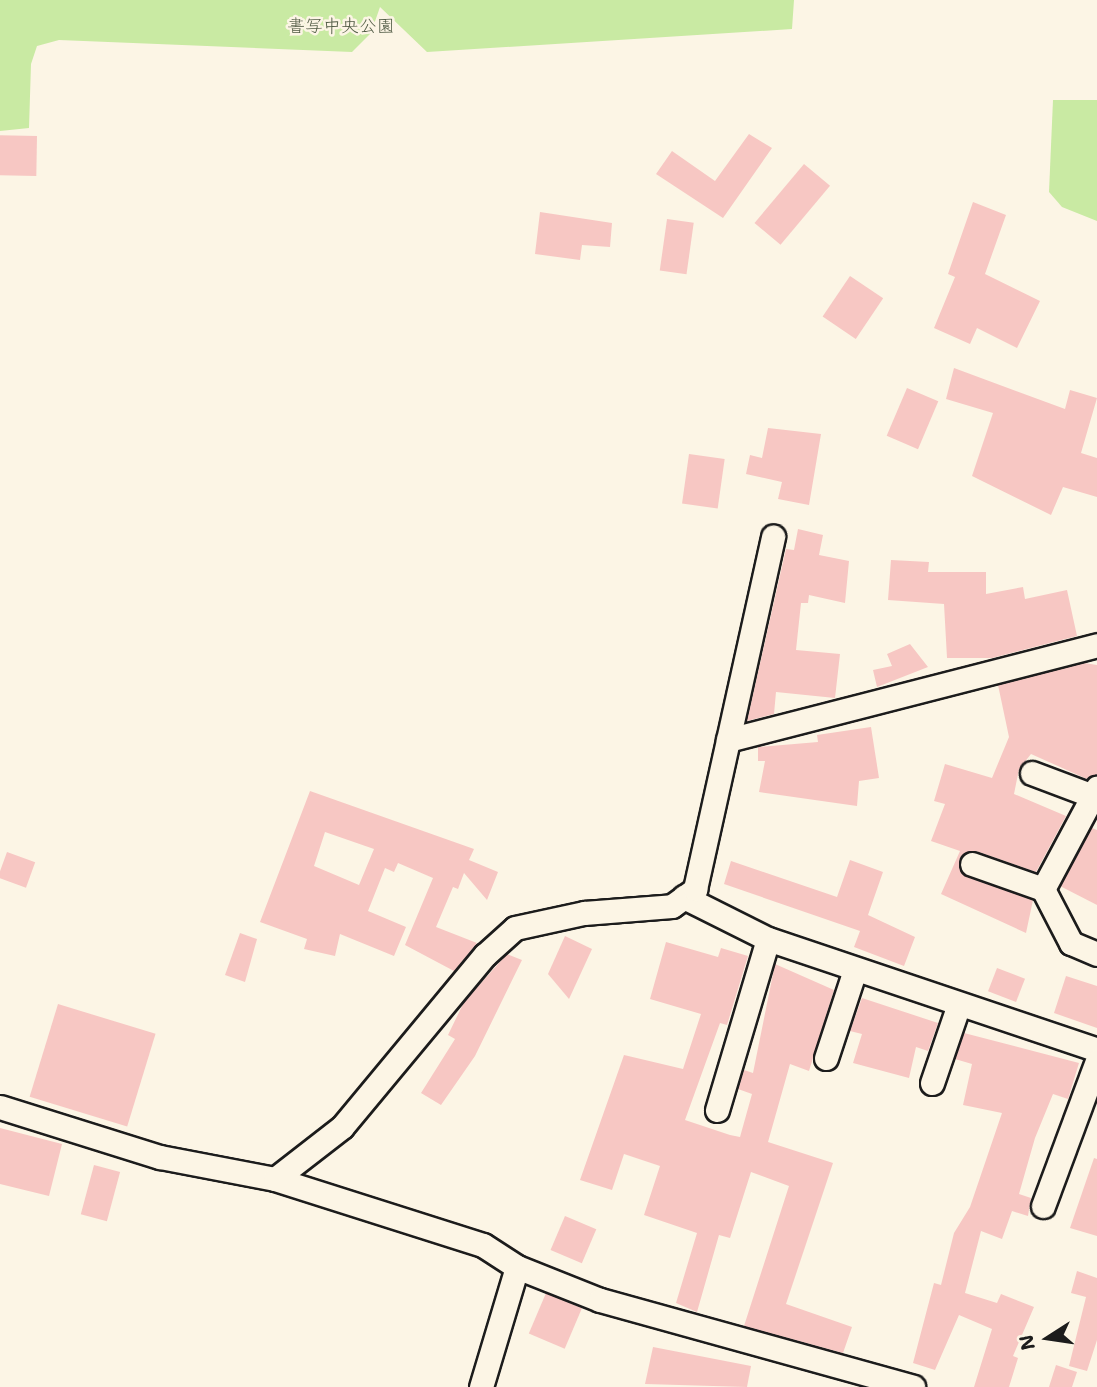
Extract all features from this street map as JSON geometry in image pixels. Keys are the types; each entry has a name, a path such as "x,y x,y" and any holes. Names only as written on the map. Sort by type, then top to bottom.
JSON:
{"street":[{"path":"275,1179 342,1127 485,955 515,928 584,913 672,906 695,890 773,537"},
{"path":"728,740 1097,645"},
{"path":"1032,773 1095,792 1043,889"},
{"path":"972,864 1043,889 1071,943 1097,954"},
{"path":"684,897 768,939 958,1007 1097,1050"},
{"path":"717,1110 768,939"},
{"path":"826,1058 855,970"},
{"path":"932,1083 958,1007"},
{"path":"1043,1206 1097,1061"},
{"path":"0,1107 160,1157 275,1179 483,1245 517,1266 713,1335 913,1387"},
{"path":"481,1387 517,1266"}],"green space":[{"name":"書写中央公園","path":"0,0 794,0 792,29 427,52 380,7 371,33 352,52 59,40 37,46 31,64 29,128 0,131"},
{"path":"1053,100 1097,100 1097,221 1062,207 1049,192"}],"building":[{"path":"749,134 772,148 723,218 656,174 672,151 715,181"},
{"path":"0,135 37,136 36,176 0,175"},
{"path":"804,164 830,186 781,245 755,223"},
{"path":"973,202 1006,215 985,274 1040,301 1017,348 977,328 970,344 934,328 955,277 948,274"},
{"path":"540,212 612,223 610,247 582,245 580,260 535,254"},
{"path":"667,219 694,223 687,274 660,270"},
{"path":"850,276 883,298 856,339 823,317"},
{"path":"954,368 1065,409 1070,390 1097,398 1081,453 1097,458 1097,497 1063,487 1051,515 972,476 993,413 946,399"},
{"path":"907,388 938,401 918,449 887,436"},
{"path":"768,428 821,434 809,505 778,499 782,482 746,474 750,455 762,458"},
{"path":"689,454 725,459 718,509 682,504"},
{"path":"798,529 823,535 819,555 849,561 845,603 809,595 808,603 801,603 796,650 840,654 835,698 776,692 774,714 747,721 786,549 794,550"},
{"path":"891,560 929,562 928,572 986,572 986,594 1023,587 1025,599 1067,590 1077,636 992,658 947,658 944,604 888,600"},
{"path":"910,644 928,667 877,687 873,670 892,666 887,654"},
{"path":"1084,663 1097,665 1097,774 1087,779 1031,754 1019,769 1014,794 1066,816 1036,872 976,851 959,860 967,877 1033,900 1026,933 941,894 960,851 931,841 945,804 934,801 945,764 992,778 1009,737 998,685"},
{"path":"871,727 879,778 859,781 857,806 759,792 765,761 758,761 758,747 818,742 817,735"},
{"path":"310,791 474,849 469,860 498,872 487,900 464,873 458,889 453,887 436,927 477,943 454,971 405,945 433,878 398,863 394,872 385,868 368,911 406,927 394,956 340,934 335,956 304,949 307,939 260,922","holes":["325,832 374,849 359,885 314,866"]},
{"path":"1092,828 1097,830 1097,905 1060,886"},
{"path":"7,852 35,862 26,888 0,878"},
{"path":"850,860 883,872 868,915 915,937 904,966 854,947 860,931 724,884 731,861 837,897"},
{"path":"240,933 257,939 245,982 225,975"},
{"path":"565,936 592,949 569,999 548,974"},
{"path":"666,942 718,957 721,948 748,956 727,1025 720,1023 685,1120 730,1135 740,1137 752,1094 738,1089 744,1070 753,1073 775,964 834,990 809,1071 790,1064 768,1142 833,1163 786,1304 852,1327 843,1353 744,1326 789,1186 751,1172 730,1238 719,1235 697,1312 676,1303 697,1233 644,1215 660,1166 624,1154 612,1190 580,1180 624,1055 683,1069 701,1014 650,999"},
{"path":"507,954 522,960 475,1056 441,1105 421,1093 455,1039 448,1035 464,1002"},
{"path":"997,968 1025,979 1016,1002 988,991"},
{"path":"1066,976 1097,986 1097,1028 1054,1013"},
{"path":"862,998 938,1023 928,1051 916,1047 909,1078 853,1063 862,1034 850,1031"},
{"path":"58,1004 156,1034 127,1127 30,1097"},
{"path":"964,1033 1079,1063 1068,1099 1053,1094 1035,1138 1019,1194 1031,1198 1028,1216 1012,1211 1002,1239 981,1231 965,1293 997,1303 1001,1294 1034,1307 1013,1356 1018,1358 1009,1387 974,1387 992,1329 959,1315 935,1370 913,1363 934,1283 941,1285 954,1233 970,1207 1002,1113 963,1105 972,1064 955,1059"},
{"path":"0,1128 62,1144 49,1196 0,1184"},
{"path":"1094,1158 1097,1159 1097,1236 1070,1228"},
{"path":"94,1165 120,1172 107,1221 81,1214"},
{"path":"565,1216 596,1229 582,1263 551,1250"},
{"path":"1077,1271 1097,1278 1097,1340 1087,1371 1069,1366 1086,1297 1071,1293"},
{"path":"546,1293 582,1308 565,1349 529,1334"},
{"path":"653,1347 751,1366 747,1387 645,1384"},
{"path":"1056,1365 1077,1372 1072,1387 1049,1387"}]}
